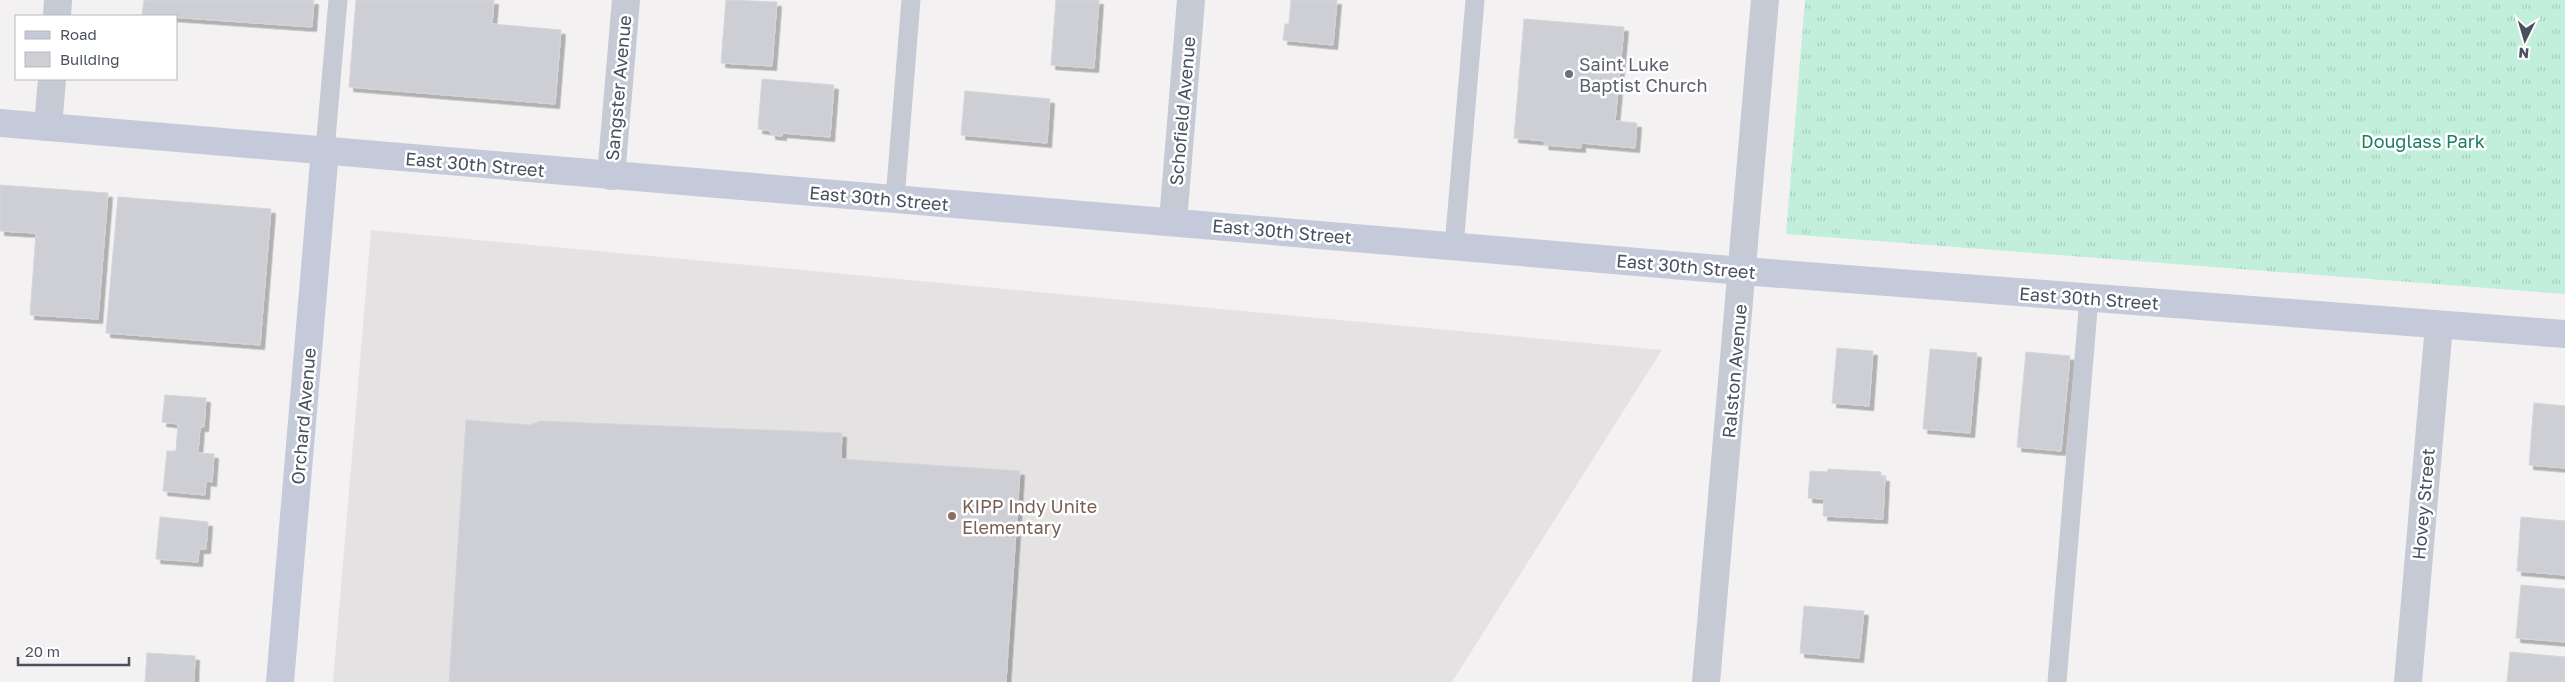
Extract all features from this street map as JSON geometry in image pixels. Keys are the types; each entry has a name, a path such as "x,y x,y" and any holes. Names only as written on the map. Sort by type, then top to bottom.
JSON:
{"main road":[{"name":"East 30th Street","path":"0,123 611,176 1173,221 1743,271 2565,334"},
{"name":"Orchard Avenue","path":"280,682 326,150"}],"street":[{"path":"56,15 58,0"},
{"name":"Sangster Avenue","path":"611,176 626,0"},
{"name":"Schofield Avenue","path":"1173,221 1191,0"},
{"name":"Ralston Avenue","path":"1706,682 1765,0"},
{"path":"48,127 52,80"},
{"name":"Hovey Street","path":"2408,682 2439,325"}],"lane":[{"path":"326,150 338,0"},
{"path":"895,199 911,0"},
{"path":"1454,246 1475,0"},
{"path":"2057,682 2089,298"}],"shaded area":[{"name":"KIPP Indy Unite Elementary","path":"371,230 1662,350 1452,682 333,682"}],"green space":[{"name":"Douglass Park","path":"1805,0 2565,0 2565,294 1786,234"}],"building":[{"path":"144,0 314,0 312,27 178,18 178,15 142,15"},
{"path":"356,0 494,0 492,24 561,30 555,104 349,87"},
{"path":"726,0 777,2 772,66 721,63"},
{"path":"1056,0 1099,0 1094,68 1051,65"},
{"path":"1291,0 1337,0 1333,45 1283,40 1285,24 1289,24"},
{"name":"Saint Luke Baptist Church","path":"1524,19 1624,27 1615,121 1637,123 1635,148 1581,143 1581,148 1544,145 1545,141 1514,138"},
{"path":"762,79 834,85 830,137 782,133 782,136 771,135 771,131 758,129"},
{"path":"965,91 1050,99 1047,143 961,135"},
{"path":"0,185 108,193 98,319 30,315 36,233 0,231"},
{"path":"118,197 271,209 260,345 106,333"},
{"path":"1837,348 1873,351 1869,406 1832,403"},
{"path":"1930,349 1977,353 1970,433 1923,429"},
{"path":"2026,352 2070,356 2061,451 2017,447"},
{"path":"165,395 206,398 204,427 200,427 198,453 214,454 212,482 206,481 205,495 163,491 167,451 176,451 178,424 162,422"},
{"path":"2534,403 2565,406 2565,468 2529,465"},
{"path":"466,420 530,425 540,421 842,433 841,459 1020,471 1006,682 449,682"},
{"path":"1828,469 1881,472 1881,477 1885,477 1883,519 1823,516 1824,499 1808,498 1810,471 1827,472"},
{"path":"160,517 208,522 206,549 199,549 198,562 156,559"},
{"path":"2521,517 2565,521 2565,575 2517,571"},
{"path":"2521,585 2565,589 2565,642 2516,638"},
{"path":"1804,606 1864,611 1859,658 1800,653"},
{"path":"2510,652 2565,657 2565,682 2507,682"},
{"path":"147,653 195,656 194,682 145,682"}],"place":[{"name":"Saint Luke Baptist Church","path":"1569,74"},
{"name":"KIPP Indy Unite Elementary","path":"952,516"}]}
